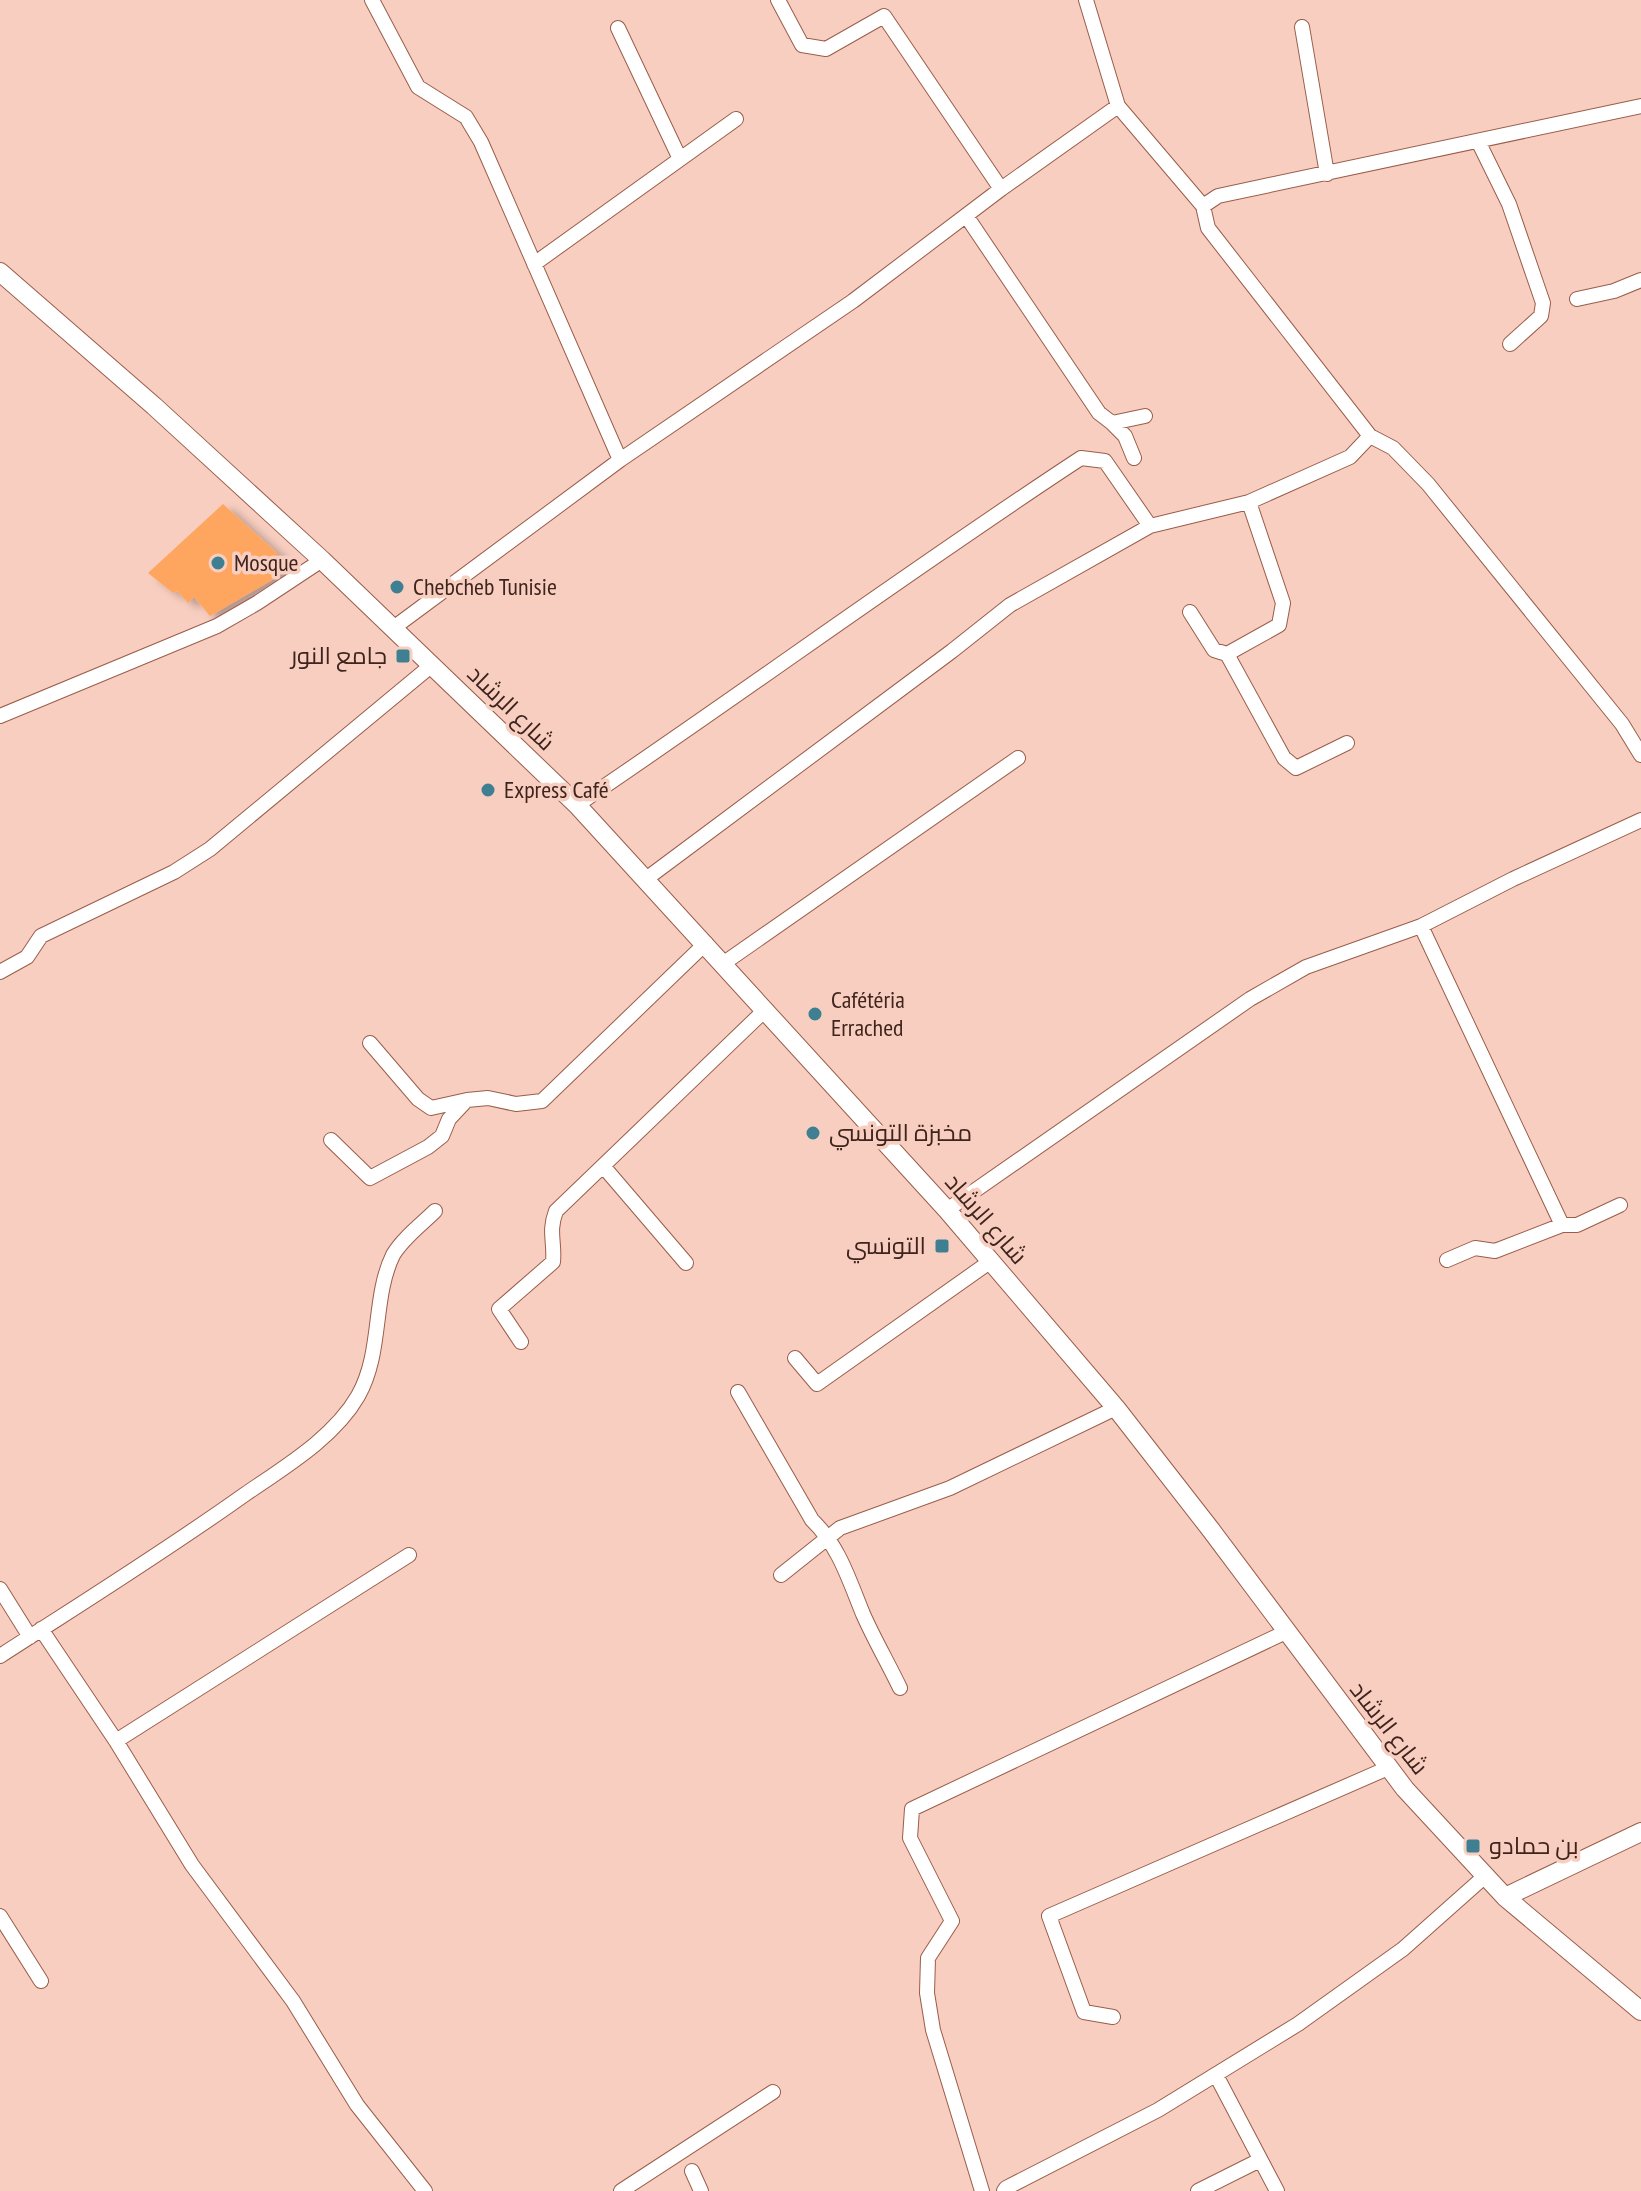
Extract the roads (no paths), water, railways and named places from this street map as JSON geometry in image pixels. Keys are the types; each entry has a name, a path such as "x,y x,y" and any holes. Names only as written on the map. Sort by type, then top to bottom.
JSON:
{"street":[{"path":"372,0 418,87 466,117 481,142 620,460"},
{"path":"778,0 802,45 826,49 884,16 1001,189"},
{"path":"1086,0 1118,106 1203,206 1208,228 1370,436 1393,448 1437,494 1622,724 1641,755"},
{"path":"1302,27 1327,174"},
{"path":"618,28 680,159"},
{"path":"392,629 620,460 853,301 1001,189 1118,106"},
{"path":"1203,206 1218,196 1641,106"},
{"path":"534,264 736,119"},
{"path":"1478,141 1509,204 1543,303 1541,316 1510,344"},
{"path":"967,217 1099,413 1125,436 1134,458"},
{"name":"شارع الرشاد","path":"0,272 154,406 322,560 577,805 947,1210 1116,1408 1288,1631 1388,1768 1484,1877 1641,2011"},
{"path":"1577,299 1614,291 1641,280"},
{"path":"1112,423 1145,416"},
{"path":"646,879 1010,605 1150,526 1249,502 1350,457 1370,436"},
{"path":"577,805 733,700 857,608 1081,458 1105,461 1150,526"},
{"path":"1227,654 1279,625 1283,603 1249,502"},
{"path":"0,716 217,626 322,560"},
{"path":"1190,612 1214,650 1227,654 1284,758 1296,768 1347,743"},
{"path":"0,972 27,957 41,936 174,872 210,849 432,665"},
{"path":"724,963 1018,758"},
{"path":"947,1210 1250,999 1306,967 1421,926 1513,879 1641,820"},
{"path":"1421,926 1562,1225"},
{"path":"370,1043 418,1099 431,1108 488,1098 516,1104 542,1101 706,943"},
{"path":"521,1342 499,1309 553,1262 555,1248 550,1228 556,1211 766,1009"},
{"path":"331,1140 370,1178 442,1136 449,1119 467,1100"},
{"path":"603,1166 686,1263"},
{"path":"1447,1260 1475,1248 1495,1251 1562,1225 1577,1225 1620,1205"},
{"path":"0,1656 211,1519 280,1470 341,1419 358,1396 370,1369 386,1274 395,1252 435,1211"},
{"path":"795,1358 817,1384 991,1261"},
{"path":"738,1392 812,1520 829,1536 900,1688"},
{"path":"781,1575 840,1528 950,1488 1116,1408"},
{"path":"116,1741 409,1555"},
{"path":"0,1589 116,1741 192,1865 293,2001 357,2105 425,2191"},
{"path":"982,2191 933,2030 927,1993 928,1958 952,1921 910,1838 912,1809 1288,1631"},
{"path":"1113,2017 1084,2012 1049,1916 1388,1768"},
{"path":"1505,1897 1641,1832"},
{"path":"1004,2191 1158,2110 1298,2024 1403,1949 1484,1877"},
{"path":"0,1916 41,1981"},
{"path":"1216,2075 1277,2191"},
{"path":"621,2191 773,2092"},
{"path":"1198,2191 1260,2160"},
{"path":"692,2171 701,2191"}],"place":[{"name":"Mosque","path":"218,563"},
{"name":"Chebcheb Tunisie","path":"397,587"},
{"name":"جامع النور","path":"403,656"},
{"name":"Express Café","path":"488,790"},
{"name":"Cafétéria Errached","path":"815,1014"},
{"name":"مخبزة التونسي","path":"813,1133"},
{"name":"التونسي","path":"942,1246"},
{"name":"بن حمادو","path":"1473,1846"}]}
